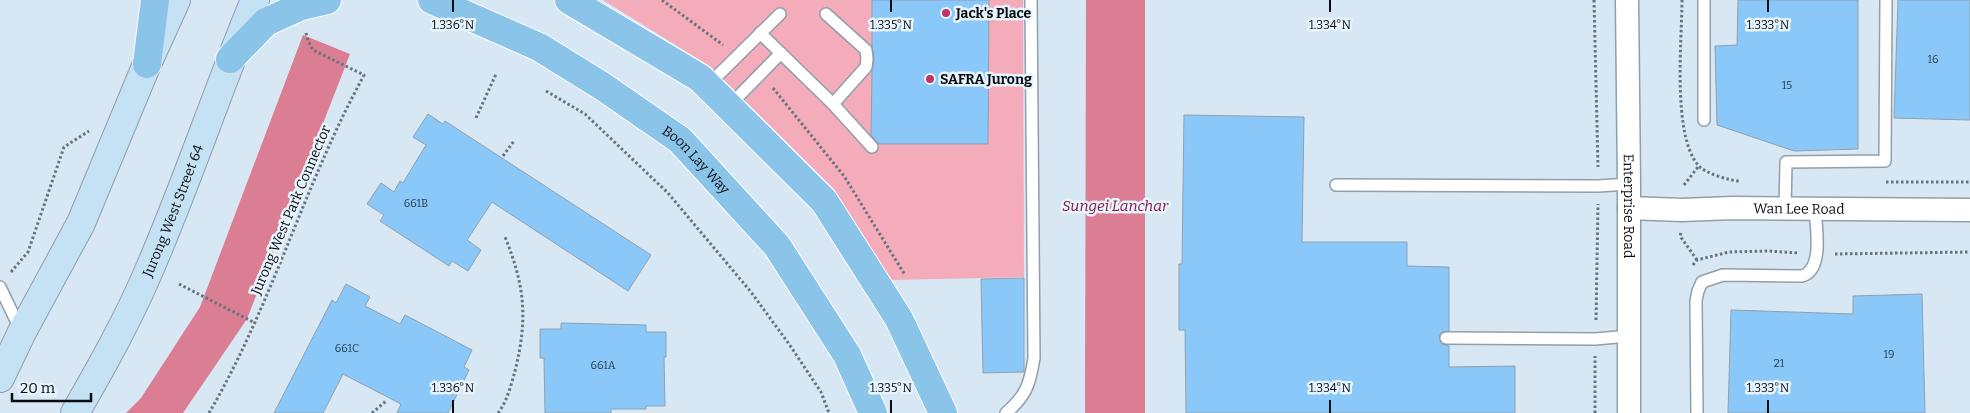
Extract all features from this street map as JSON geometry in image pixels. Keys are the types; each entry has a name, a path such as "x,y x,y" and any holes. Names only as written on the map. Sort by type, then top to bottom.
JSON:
{"main road":[{"path":"147,64 155,0"},
{"path":"230,59 266,22 301,6 327,0"},
{"name":"Boon Lay Way","path":"432,0 540,47 602,86 680,140 777,246 847,355 873,413"},
{"path":"569,0 700,78 824,201 900,319 943,413"}],"street":[{"path":"0,378 22,332 81,223 147,64 176,0"},
{"name":"Jurong West Street 64","path":"75,413 103,365 150,269 230,59 255,0"},
{"name":"Enterprise Road","path":"1627,0 1629,413"},
{"name":"Wan Lee Road","path":"1629,208 1682,210 1970,210"}],"lane":[{"path":"1006,413 1018,403 1027,390 1034,358 1031,0"},
{"path":"1704,0 1704,120"},
{"path":"1785,209 1786,162 1885,161 1886,0"},
{"path":"707,86 780,14"},
{"path":"826,14 866,50 868,59 866,67 833,104"},
{"path":"760,33 833,104 872,147"},
{"path":"728,106 781,53"},
{"path":"1336,185 1598,186 1629,184"},
{"path":"1697,413 1696,301 1702,282 1723,275 1802,276 1809,274 1814,268 1817,254 1815,209"},
{"path":"3,283 22,332"},
{"path":"1446,338 1595,339 1629,336"}],"path":[{"name":"Jurong West Park Connector","path":"209,413 226,384 255,323 335,133 364,75 313,50 308,41"},
{"path":"476,118 496,74"},
{"path":"546,91 585,114 668,194 751,292 789,344 820,392 829,413"},
{"path":"3,283 28,252 64,147 90,131 93,122"},
{"path":"503,156 514,141"},
{"path":"498,413 510,388 522,344 524,324 524,304 514,259 505,237"},
{"path":"179,284 255,323"},
{"path":"372,413 386,401"}],"shaded area":[{"path":"603,0 1023,0 1024,277 891,280 833,188 711,67"}],"water":[{"name":"Sungei Lanchar","path":"1086,0 1145,0 1145,413 1085,413"},
{"path":"303,35 350,54 247,319 183,413 126,413 141,398 200,307"}],"building":[{"name":"SAFRA Jurong","path":"872,0 989,0 988,144 879,144 871,135 872,72 874,60 872,46"},
{"path":"1738,0 1858,0 1858,149 1794,151 1717,125 1715,46 1737,45"},
{"path":"1898,0 1970,0 1970,120 1894,118"},
{"path":"428,114 443,124 445,121 651,255 628,291 492,202 467,240 481,250 468,271 452,261 449,266 380,221 384,215 367,204 381,183 394,192 400,181 403,183 426,145 413,137"},
{"path":"1184,115 1304,117 1302,242 1407,242 1407,266 1449,267 1449,331 1442,332 1439,337 1442,344 1449,346 1449,367 1515,366 1515,413 1186,413 1185,330 1179,330 1179,264 1182,264"},
{"path":"1024,278 1024,372 983,373 981,279"},
{"path":"346,284 370,297 365,306 400,324 405,315 472,350 464,367 469,370 448,413 397,413 401,404 343,374 323,413 274,413 332,300 336,303"},
{"path":"1922,294 1925,413 1728,413 1731,310 1853,314 1853,296"},
{"path":"561,323 646,325 646,332 666,332 666,357 664,357 665,406 646,406 646,409 611,409 611,413 545,413 544,358 540,358 540,329 561,329"}],"place":[{"name":"Jack's Place","path":"946,13"},
{"name":"SAFRA Jurong","path":"930,79"}]}
